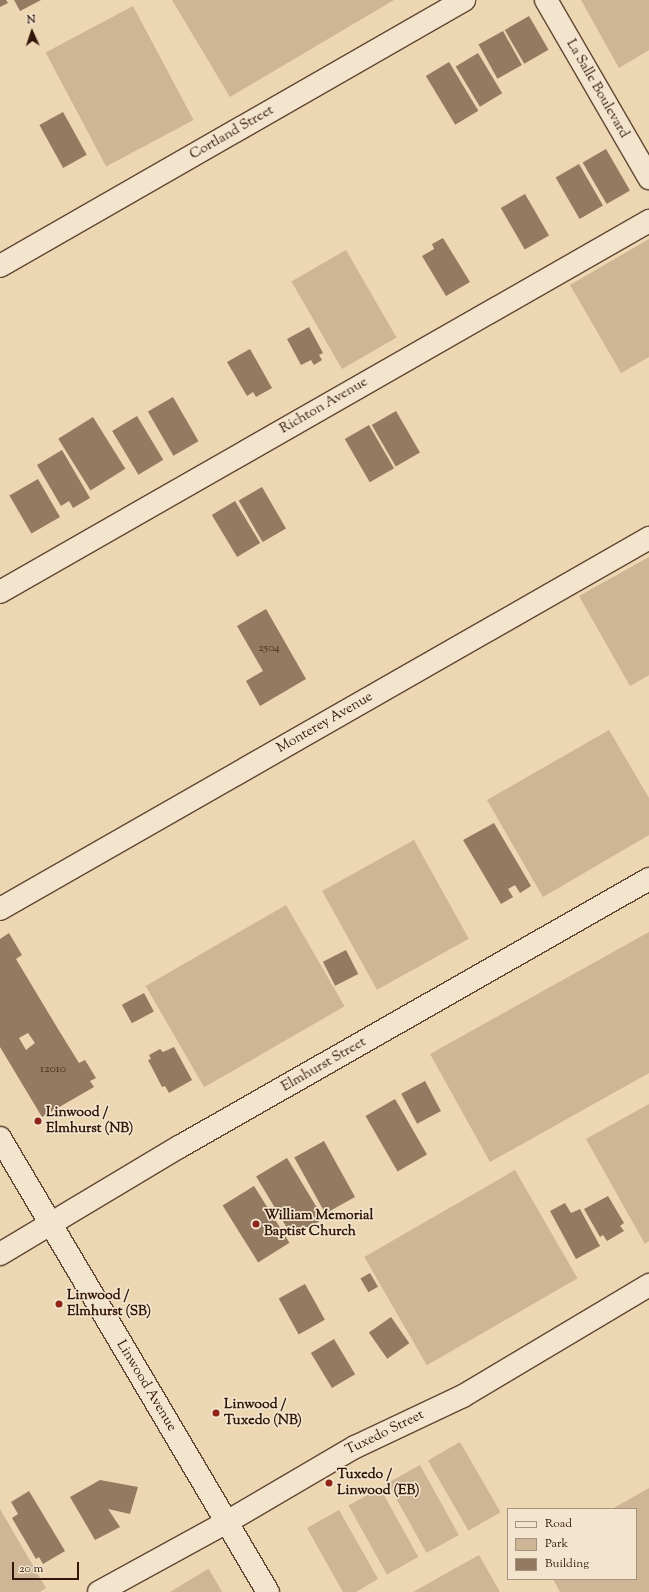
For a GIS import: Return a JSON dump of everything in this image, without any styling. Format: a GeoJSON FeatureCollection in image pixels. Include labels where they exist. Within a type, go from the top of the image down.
{"type":"FeatureCollection","features":[{"type":"Feature","properties":{"kind":"street","name":"Cortland Street"},"geometry":{"type":"LineString","coordinates":[[0,266],[464,0]]}},
{"type":"Feature","properties":{"kind":"street","name":"La Salle Boulevard"},"geometry":{"type":"LineString","coordinates":[[546,0],[649,178]]}},
{"type":"Feature","properties":{"kind":"street","name":"Richton Avenue"},"geometry":{"type":"LineString","coordinates":[[0,592],[649,221]]}},
{"type":"Feature","properties":{"kind":"street","name":"Monterey Avenue"},"geometry":{"type":"LineString","coordinates":[[0,909],[649,538]]}},
{"type":"Feature","properties":{"kind":"street","name":"Elmhurst Street"},"geometry":{"type":"LineString","coordinates":[[0,1254],[51,1225],[179,1147],[649,879]]}},
{"type":"Feature","properties":{"kind":"street","name":"Linwood Avenue"},"geometry":{"type":"LineString","coordinates":[[0,1138],[268,1592]]}},
{"type":"Feature","properties":{"kind":"street","name":"Tuxedo Street"},"geometry":{"type":"LineString","coordinates":[[99,1592],[227,1522],[355,1447],[463,1396],[649,1286]]}},
{"type":"Feature","properties":{"kind":"green space"},"geometry":{"type":"Polygon","coordinates":[[[172,0],[394,0],[230,97],[172,0]]]}},
{"type":"Feature","properties":{"kind":"green space"},"geometry":{"type":"Polygon","coordinates":[[[581,0],[649,0],[649,50],[619,68],[581,0]]]}},
{"type":"Feature","properties":{"kind":"green space"},"geometry":{"type":"Polygon","coordinates":[[[133,6],[194,120],[106,166],[46,52],[133,6]]]}},
{"type":"Feature","properties":{"kind":"green space"},"geometry":{"type":"Polygon","coordinates":[[[649,239],[649,357],[621,373],[570,285],[649,239]]]}},
{"type":"Feature","properties":{"kind":"green space"},"geometry":{"type":"Polygon","coordinates":[[[346,250],[396,337],[342,369],[291,282],[346,250]]]}},
{"type":"Feature","properties":{"kind":"green space"},"geometry":{"type":"Polygon","coordinates":[[[649,557],[649,675],[630,686],[579,596],[649,557]]]}},
{"type":"Feature","properties":{"kind":"green space"},"geometry":{"type":"Polygon","coordinates":[[[609,730],[649,798],[649,835],[543,897],[487,800],[609,730]]]}},
{"type":"Feature","properties":{"kind":"green space"},"geometry":{"type":"Polygon","coordinates":[[[414,840],[469,939],[377,990],[322,891],[414,840]]]}},
{"type":"Feature","properties":{"kind":"green space"},"geometry":{"type":"Polygon","coordinates":[[[286,905],[345,1006],[204,1087],[146,986],[286,905]]]}},
{"type":"Feature","properties":{"kind":"green space"},"geometry":{"type":"Polygon","coordinates":[[[649,932],[649,1073],[490,1162],[430,1054],[649,932]]]}},
{"type":"Feature","properties":{"kind":"green space"},"geometry":{"type":"Polygon","coordinates":[[[649,1104],[649,1241],[645,1244],[586,1139],[649,1104]]]}},
{"type":"Feature","properties":{"kind":"green space"},"geometry":{"type":"Polygon","coordinates":[[[515,1170],[578,1278],[427,1365],[364,1257],[515,1170]]]}},
{"type":"Feature","properties":{"kind":"green space"},"geometry":{"type":"Polygon","coordinates":[[[460,1442],[500,1512],[468,1531],[428,1460],[460,1442]]]}},
{"type":"Feature","properties":{"kind":"green space"},"geometry":{"type":"Polygon","coordinates":[[[420,1465],[459,1535],[426,1553],[388,1483],[420,1465]]]}},
{"type":"Feature","properties":{"kind":"green space"},"geometry":{"type":"Polygon","coordinates":[[[380,1488],[418,1557],[387,1575],[349,1505],[380,1488]]]}},
{"type":"Feature","properties":{"kind":"green space"},"geometry":{"type":"Polygon","coordinates":[[[649,1488],[649,1592],[560,1592],[554,1580],[637,1580],[637,1508],[614,1508],[649,1488]]]}},
{"type":"Feature","properties":{"kind":"green space"},"geometry":{"type":"Polygon","coordinates":[[[0,1509],[46,1588],[40,1592],[0,1592],[0,1509]]]}},
{"type":"Feature","properties":{"kind":"green space"},"geometry":{"type":"Polygon","coordinates":[[[339,1510],[378,1579],[356,1592],[343,1592],[307,1528],[339,1510]]]}},
{"type":"Feature","properties":{"kind":"green space"},"geometry":{"type":"Polygon","coordinates":[[[479,1555],[500,1592],[413,1592],[479,1555]]]}},
{"type":"Feature","properties":{"kind":"green space"},"geometry":{"type":"Polygon","coordinates":[[[208,1569],[222,1592],[170,1592],[208,1569]]]}},
{"type":"Feature","properties":{"kind":"building"},"geometry":{"type":"Polygon","coordinates":[[[0,0],[6,0],[8,3],[0,7],[0,0]]]}},
{"type":"Feature","properties":{"kind":"building"},"geometry":{"type":"Polygon","coordinates":[[[14,0],[41,0],[20,11],[14,0]]]}},
{"type":"Feature","properties":{"kind":"building"},"geometry":{"type":"Polygon","coordinates":[[[529,16],[548,50],[524,64],[505,30],[529,16]]]}},
{"type":"Feature","properties":{"kind":"building"},"geometry":{"type":"Polygon","coordinates":[[[503,31],[522,65],[497,79],[479,45],[503,31]]]}},
{"type":"Feature","properties":{"kind":"building"},"geometry":{"type":"Polygon","coordinates":[[[478,53],[502,93],[480,107],[456,66],[478,53]]]}},
{"type":"Feature","properties":{"kind":"building"},"geometry":{"type":"Polygon","coordinates":[[[449,62],[478,111],[455,125],[426,76],[449,62]]]}},
{"type":"Feature","properties":{"kind":"building"},"geometry":{"type":"Polygon","coordinates":[[[63,112],[87,155],[63,168],[39,125],[63,112]]]}},
{"type":"Feature","properties":{"kind":"building"},"geometry":{"type":"Polygon","coordinates":[[[606,149],[630,191],[607,204],[583,162],[606,149]]]}},
{"type":"Feature","properties":{"kind":"building"},"geometry":{"type":"Polygon","coordinates":[[[579,164],[603,206],[580,219],[556,178],[579,164]]]}},
{"type":"Feature","properties":{"kind":"building"},"geometry":{"type":"Polygon","coordinates":[[[525,194],[549,236],[525,250],[501,208],[525,194]]]}},
{"type":"Feature","properties":{"kind":"building"},"geometry":{"type":"Polygon","coordinates":[[[443,238],[470,282],[446,296],[422,256],[434,249],[432,244],[443,238]]]}},
{"type":"Feature","properties":{"kind":"building"},"geometry":{"type":"Polygon","coordinates":[[[309,327],[323,353],[319,355],[322,360],[314,365],[311,360],[301,365],[287,339],[309,327]]]}},
{"type":"Feature","properties":{"kind":"building"},"geometry":{"type":"Polygon","coordinates":[[[250,349],[272,388],[256,397],[253,392],[247,396],[227,362],[250,349]]]}},
{"type":"Feature","properties":{"kind":"building"},"geometry":{"type":"Polygon","coordinates":[[[173,397],[199,441],[173,456],[148,412],[173,397]]]}},
{"type":"Feature","properties":{"kind":"building"},"geometry":{"type":"Polygon","coordinates":[[[396,411],[420,453],[396,467],[372,425],[396,411]]]}},
{"type":"Feature","properties":{"kind":"building"},"geometry":{"type":"Polygon","coordinates":[[[137,416],[163,460],[138,475],[112,431],[137,416]]]}},
{"type":"Feature","properties":{"kind":"building"},"geometry":{"type":"Polygon","coordinates":[[[93,417],[125,469],[91,490],[58,439],[93,417]]]}},
{"type":"Feature","properties":{"kind":"building"},"geometry":{"type":"Polygon","coordinates":[[[369,425],[394,468],[370,482],[345,439],[369,425]]]}},
{"type":"Feature","properties":{"kind":"building"},"geometry":{"type":"Polygon","coordinates":[[[62,450],[90,498],[73,508],[69,501],[61,506],[37,465],[62,450]]]}},
{"type":"Feature","properties":{"kind":"building"},"geometry":{"type":"Polygon","coordinates":[[[38,479],[60,517],[31,534],[9,496],[38,479]]]}},
{"type":"Feature","properties":{"kind":"building"},"geometry":{"type":"Polygon","coordinates":[[[262,487],[286,529],[263,542],[239,500],[262,487]]]}},
{"type":"Feature","properties":{"kind":"building"},"geometry":{"type":"Polygon","coordinates":[[[235,501],[260,543],[237,557],[212,515],[235,501]]]}},
{"type":"Feature","properties":{"kind":"building"},"geometry":{"type":"Polygon","coordinates":[[[266,609],[306,679],[260,706],[246,681],[263,671],[237,626],[266,609]]]}},
{"type":"Feature","properties":{"kind":"building"},"geometry":{"type":"Polygon","coordinates":[[[494,823],[531,886],[520,893],[515,885],[508,889],[513,897],[501,904],[463,840],[494,823]]]}},
{"type":"Feature","properties":{"kind":"building"},"geometry":{"type":"Polygon","coordinates":[[[9,933],[22,955],[16,959],[58,1029],[79,1063],[85,1060],[96,1078],[90,1081],[94,1087],[42,1117],[0,1047],[0,939],[9,933]],[[28,1033],[19,1038],[26,1050],[35,1043],[28,1033]]]}},
{"type":"Feature","properties":{"kind":"building"},"geometry":{"type":"Polygon","coordinates":[[[346,950],[358,974],[335,986],[323,962],[346,950]]]}},
{"type":"Feature","properties":{"kind":"building"},"geometry":{"type":"Polygon","coordinates":[[[144,993],[154,1012],[132,1023],[122,1005],[144,993]]]}},
{"type":"Feature","properties":{"kind":"building"},"geometry":{"type":"Polygon","coordinates":[[[174,1047],[192,1080],[169,1093],[165,1086],[162,1087],[148,1060],[151,1059],[149,1055],[160,1049],[163,1052],[174,1047]]]}},
{"type":"Feature","properties":{"kind":"building"},"geometry":{"type":"Polygon","coordinates":[[[425,1081],[441,1111],[417,1124],[401,1094],[425,1081]]]}},
{"type":"Feature","properties":{"kind":"building"},"geometry":{"type":"Polygon","coordinates":[[[395,1099],[427,1154],[398,1171],[366,1116],[395,1099]]]}},
{"type":"Feature","properties":{"kind":"building"},"geometry":{"type":"Polygon","coordinates":[[[324,1141],[355,1197],[325,1213],[294,1157],[324,1141]]]}},
{"type":"Feature","properties":{"kind":"building"},"geometry":{"type":"Polygon","coordinates":[[[287,1158],[324,1219],[293,1237],[256,1177],[287,1158]]]}},
{"type":"Feature","properties":{"kind":"building","name":"William Memorial Baptist Church"},"geometry":{"type":"Polygon","coordinates":[[[254,1186],[290,1243],[258,1262],[223,1206],[254,1186]]]}},
{"type":"Feature","properties":{"kind":"building"},"geometry":{"type":"Polygon","coordinates":[[[608,1196],[624,1223],[620,1226],[624,1231],[607,1241],[603,1235],[600,1237],[584,1209],[608,1196]]]}},
{"type":"Feature","properties":{"kind":"building"},"geometry":{"type":"Polygon","coordinates":[[[565,1203],[571,1213],[580,1209],[600,1246],[576,1259],[550,1211],[565,1203]]]}},
{"type":"Feature","properties":{"kind":"building"},"geometry":{"type":"Polygon","coordinates":[[[370,1273],[378,1287],[368,1292],[360,1278],[370,1273]]]}},
{"type":"Feature","properties":{"kind":"building"},"geometry":{"type":"Polygon","coordinates":[[[305,1284],[325,1320],[299,1334],[279,1299],[305,1284]]]}},
{"type":"Feature","properties":{"kind":"building"},"geometry":{"type":"Polygon","coordinates":[[[391,1317],[409,1343],[387,1359],[369,1332],[391,1317]]]}},
{"type":"Feature","properties":{"kind":"building"},"geometry":{"type":"Polygon","coordinates":[[[334,1339],[355,1374],[332,1388],[311,1353],[334,1339]]]}},
{"type":"Feature","properties":{"kind":"building"},"geometry":{"type":"Polygon","coordinates":[[[100,1480],[138,1487],[130,1514],[108,1509],[120,1527],[95,1540],[70,1497],[100,1480]]]}},
{"type":"Feature","properties":{"kind":"building"},"geometry":{"type":"Polygon","coordinates":[[[29,1491],[65,1551],[43,1564],[39,1557],[36,1559],[12,1518],[18,1514],[11,1502],[29,1491]]]}},
{"type":"Feature","properties":{"kind":"place","name":"Linwood / Elmhurst (NB)"},"geometry":{"type":"Point","coordinates":[38,1121]}},
{"type":"Feature","properties":{"kind":"place","name":"William Memorial Baptist Church"},"geometry":{"type":"Point","coordinates":[256,1224]}},
{"type":"Feature","properties":{"kind":"place","name":"Linwood / Elmhurst (SB)"},"geometry":{"type":"Point","coordinates":[59,1304]}},
{"type":"Feature","properties":{"kind":"place","name":"Linwood / Tuxedo (NB)"},"geometry":{"type":"Point","coordinates":[216,1413]}},
{"type":"Feature","properties":{"kind":"place","name":"Tuxedo / Linwood (EB)"},"geometry":{"type":"Point","coordinates":[329,1483]}}]}
